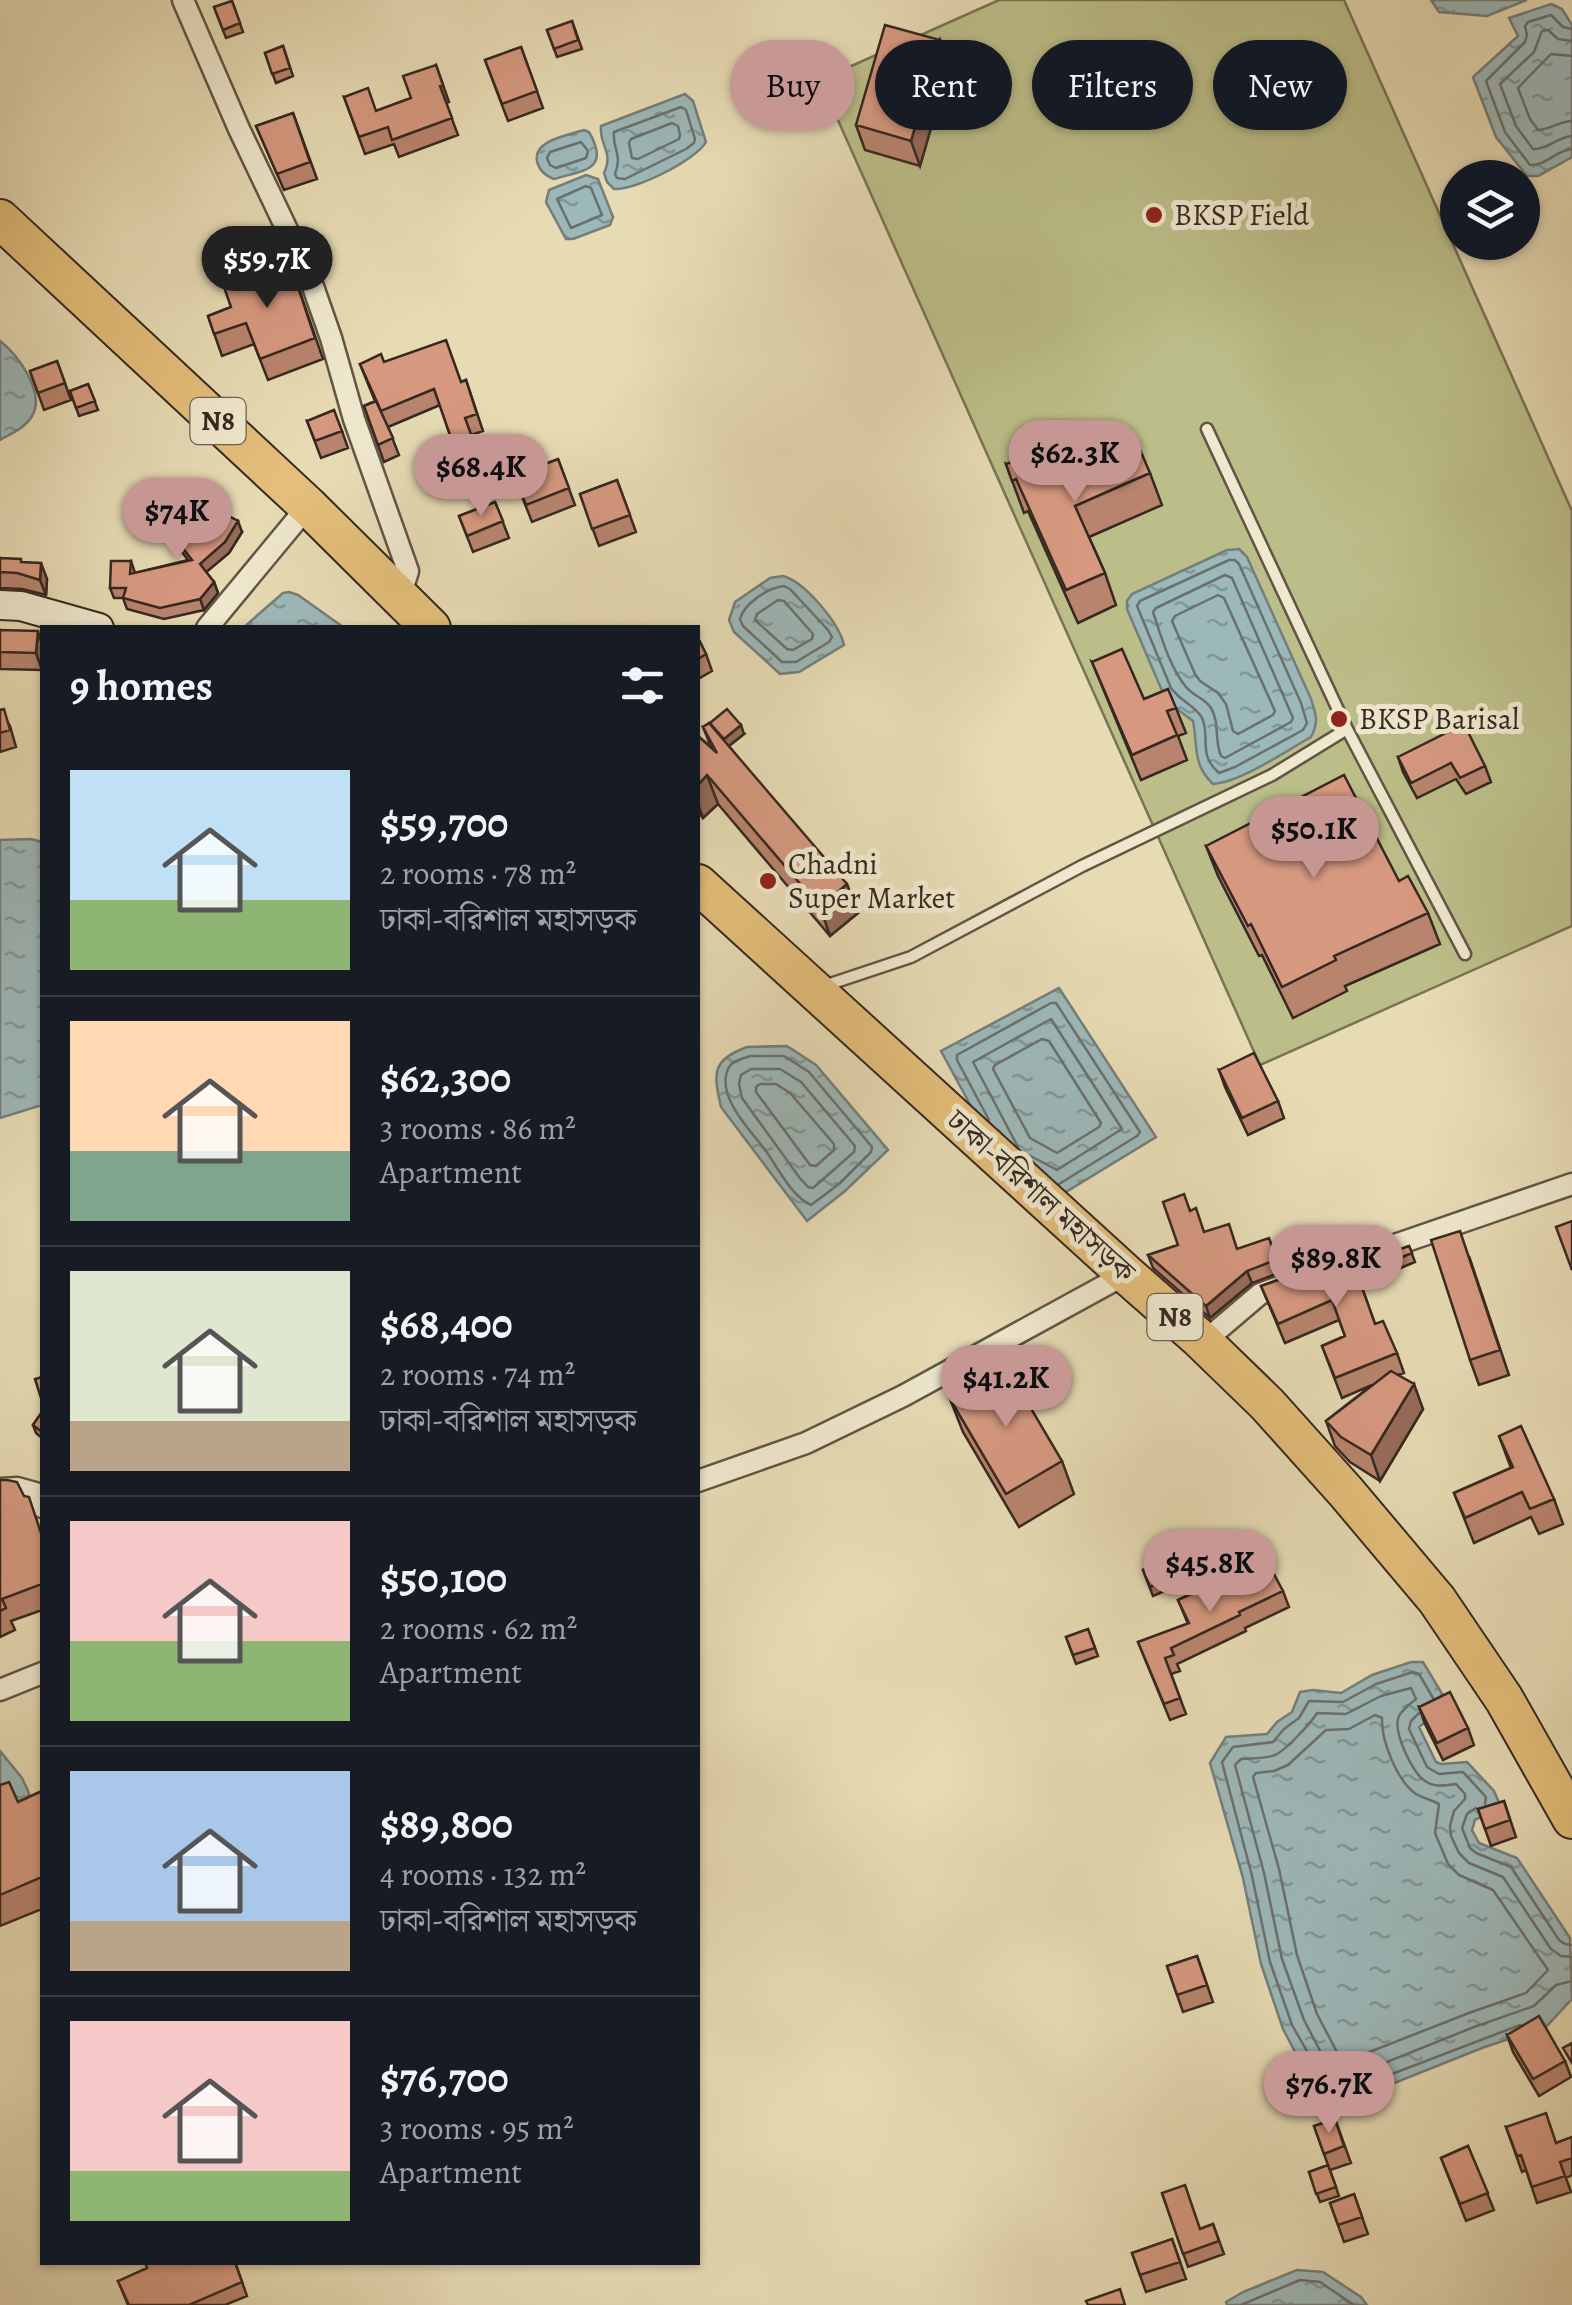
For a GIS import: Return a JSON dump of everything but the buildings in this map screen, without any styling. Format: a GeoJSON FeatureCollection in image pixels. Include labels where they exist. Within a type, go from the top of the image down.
{"type":"FeatureCollection","features":[{"type":"Feature","properties":{"kind":"highway","name":"N8"},"geometry":{"type":"LineString","coordinates":[[0,220],[308,506],[428,625]]}},
{"type":"Feature","properties":{"kind":"highway","name":"ঢাকা-বরিশাল মহাসড়ক"},"geometry":{"type":"LineString","coordinates":[[700,886],[1267,1404],[1437,1600],[1504,1699],[1572,1820]]}},
{"type":"Feature","properties":{"kind":"main road"},"geometry":{"type":"LineString","coordinates":[[0,605],[21,606],[88,625]]}},
{"type":"Feature","properties":{"kind":"street"},"geometry":{"type":"LineString","coordinates":[[183,0],[310,278],[408,571],[400,597]]}},
{"type":"Feature","properties":{"kind":"street"},"geometry":{"type":"LineString","coordinates":[[209,625],[308,506]]}},
{"type":"Feature","properties":{"kind":"street"},"geometry":{"type":"LineString","coordinates":[[1344,1263],[1572,1184]]}},
{"type":"Feature","properties":{"kind":"street"},"geometry":{"type":"LineString","coordinates":[[700,1481],[806,1443],[871,1412],[1126,1274]]}},
{"type":"Feature","properties":{"kind":"street"},"geometry":{"type":"LineString","coordinates":[[1200,1339],[1213,1334],[1260,1294],[1309,1275]]}},
{"type":"Feature","properties":{"kind":"street"},"geometry":{"type":"LineString","coordinates":[[0,1489],[35,1493],[40,1502]]}},
{"type":"Feature","properties":{"kind":"street"},"geometry":{"type":"LineString","coordinates":[[0,1690],[40,1673]]}},
{"type":"Feature","properties":{"kind":"lane"},"geometry":{"type":"LineString","coordinates":[[1207,429],[1347,729],[1465,954]]}},
{"type":"Feature","properties":{"kind":"lane"},"geometry":{"type":"LineString","coordinates":[[814,989],[910,957],[1082,866],[1272,775],[1347,729]]}},
{"type":"Feature","properties":{"kind":"green space","name":"BKSP Barisal"},"geometry":{"type":"Polygon","coordinates":[[[999,0],[1344,0],[1440,215],[1440,260],[1460,260],[1572,511],[1572,926],[1260,1065],[842,130],[855,130],[855,64],[875,55],[875,130],[1012,130],[1012,40],[910,40],[999,0]]]}},
{"type":"Feature","properties":{"kind":"water"},"geometry":{"type":"Polygon","coordinates":[[[1431,0],[1527,0],[1487,16],[1439,12],[1431,0]]]}},
{"type":"Feature","properties":{"kind":"water"},"geometry":{"type":"Polygon","coordinates":[[[1551,4],[1562,9],[1572,25],[1572,157],[1540,175],[1540,160],[1514,160],[1496,137],[1473,77],[1518,36],[1509,18],[1551,4]]]}},
{"type":"Feature","properties":{"kind":"water"},"geometry":{"type":"Polygon","coordinates":[[[685,94],[693,101],[706,142],[664,173],[614,189],[604,173],[607,154],[601,126],[685,94]]]}},
{"type":"Feature","properties":{"kind":"water"},"geometry":{"type":"Polygon","coordinates":[[[584,130],[595,145],[596,161],[584,170],[554,179],[543,173],[537,161],[541,148],[584,130]]]}},
{"type":"Feature","properties":{"kind":"water"},"geometry":{"type":"Polygon","coordinates":[[[586,175],[598,179],[613,217],[610,225],[566,239],[546,202],[549,190],[586,175]]]}},
{"type":"Feature","properties":{"kind":"water"},"geometry":{"type":"Polygon","coordinates":[[[0,341],[28,375],[35,407],[29,420],[0,440],[0,341]]]}},
{"type":"Feature","properties":{"kind":"water"},"geometry":{"type":"Polygon","coordinates":[[[1239,549],[1247,557],[1311,699],[1316,722],[1311,737],[1250,772],[1213,784],[1199,762],[1193,721],[1170,704],[1163,693],[1127,601],[1132,594],[1227,550],[1239,549]]]}},
{"type":"Feature","properties":{"kind":"water"},"geometry":{"type":"Polygon","coordinates":[[[783,576],[820,604],[844,645],[799,672],[780,674],[734,632],[729,620],[735,602],[770,578],[783,576]]]}},
{"type":"Feature","properties":{"kind":"water"},"geometry":{"type":"Polygon","coordinates":[[[283,593],[298,595],[340,625],[246,625],[283,593]]]}},
{"type":"Feature","properties":{"kind":"water"},"geometry":{"type":"Polygon","coordinates":[[[0,840],[40,841],[40,1106],[0,1118],[0,840]]]}},
{"type":"Feature","properties":{"kind":"water"},"geometry":{"type":"Polygon","coordinates":[[[1059,988],[1156,1137],[1056,1198],[1003,1165],[941,1051],[1059,988]]]}},
{"type":"Feature","properties":{"kind":"water"},"geometry":{"type":"Polygon","coordinates":[[[787,1046],[816,1065],[888,1150],[807,1221],[721,1107],[716,1076],[721,1062],[747,1047],[787,1046]]]}},
{"type":"Feature","properties":{"kind":"water"},"geometry":{"type":"Polygon","coordinates":[[[1423,1662],[1444,1697],[1446,1706],[1419,1727],[1436,1762],[1467,1762],[1494,1791],[1499,1803],[1475,1820],[1472,1830],[1479,1843],[1517,1858],[1570,1938],[1572,1999],[1547,2026],[1357,2098],[1314,2088],[1283,2029],[1261,1964],[1243,1878],[1210,1763],[1226,1737],[1267,1734],[1292,1712],[1300,1692],[1341,1693],[1372,1675],[1423,1662]]]}},
{"type":"Feature","properties":{"kind":"water"},"geometry":{"type":"Polygon","coordinates":[[[0,1751],[29,1793],[27,1799],[0,1813],[0,1751]]]}},
{"type":"Feature","properties":{"kind":"water"},"geometry":{"type":"Polygon","coordinates":[[[1297,2270],[1323,2272],[1367,2305],[1227,2305],[1243,2292],[1297,2270]]]}},
{"type":"Feature","properties":{"kind":"place","name":"BKSP Field"},"geometry":{"type":"Point","coordinates":[1154,215]}},
{"type":"Feature","properties":{"kind":"place","name":"BKSP Barisal"},"geometry":{"type":"Point","coordinates":[1339,719]}},
{"type":"Feature","properties":{"kind":"place","name":"Chadni Super Market"},"geometry":{"type":"Point","coordinates":[768,881]}}]}
